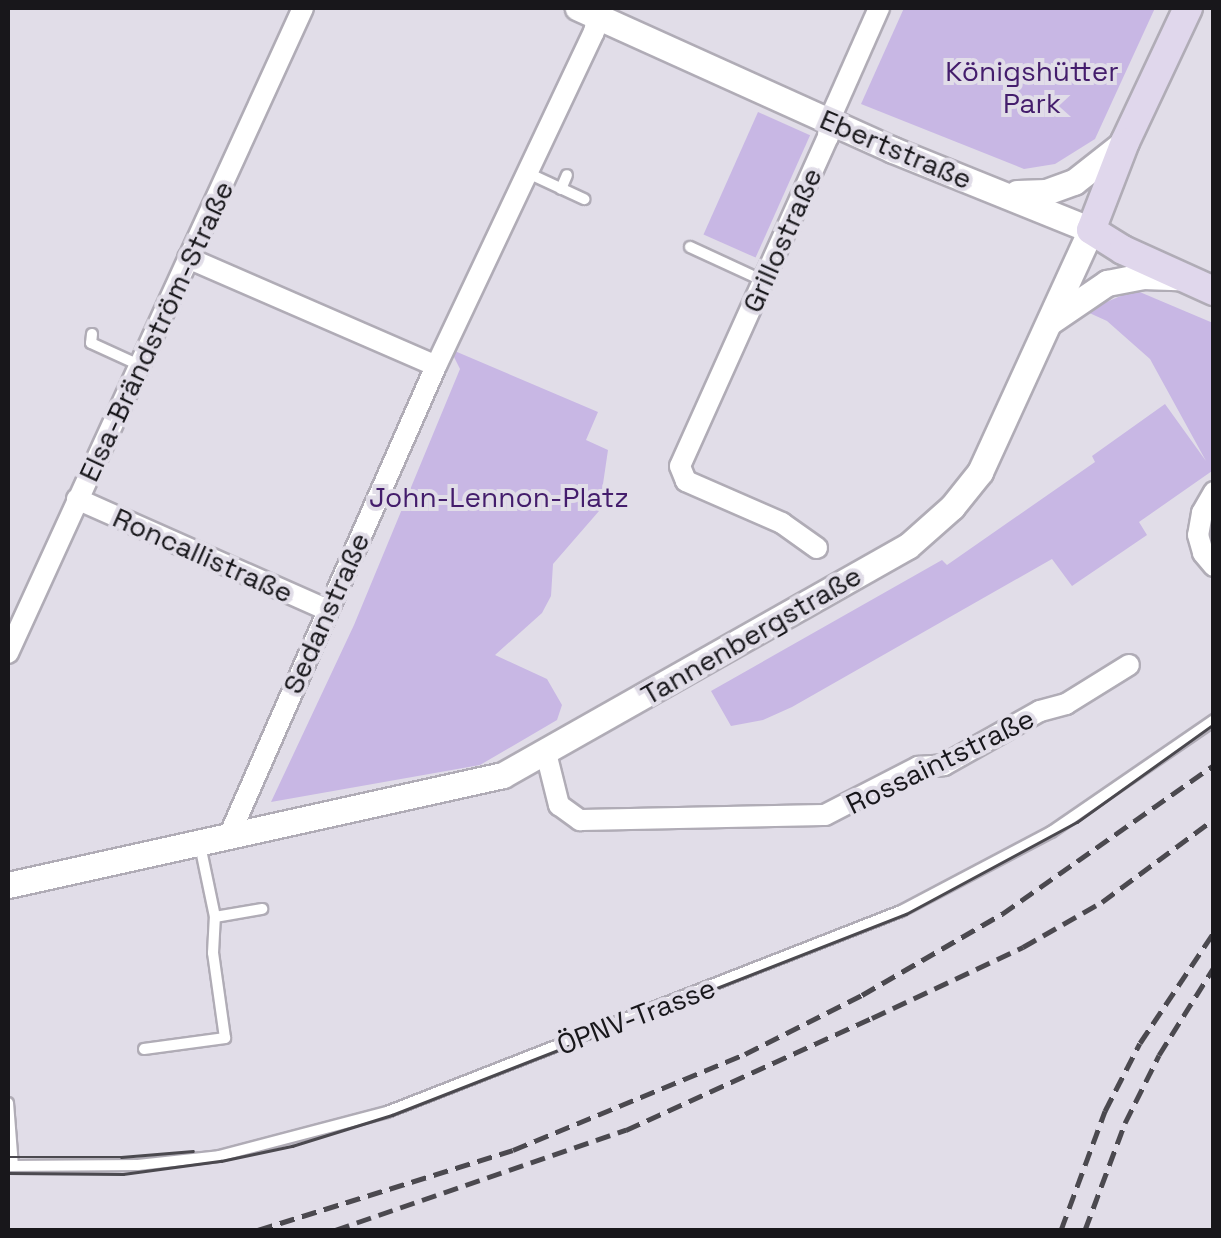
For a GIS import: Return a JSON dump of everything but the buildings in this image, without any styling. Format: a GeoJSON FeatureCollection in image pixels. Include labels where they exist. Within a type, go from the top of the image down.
{"type":"FeatureCollection","features":[{"type":"Feature","properties":{"kind":"main road","name":"Tannenbergstraße"},"geometry":{"type":"LineString","coordinates":[[1091,230],[1125,142],[1188,8]]}},
{"type":"Feature","properties":{"kind":"main road","name":"Ebertstraße"},"geometry":{"type":"LineString","coordinates":[[1091,230],[1214,291]]}},
{"type":"Feature","properties":{"kind":"street","name":"Elsa-Brändström-Straße"},"geometry":{"type":"LineString","coordinates":[[8,654],[12,630],[77,499],[303,8]]}},
{"type":"Feature","properties":{"kind":"street","name":"Grillostraße"},"geometry":{"type":"LineString","coordinates":[[817,548],[782,523],[686,481],[680,472],[828,138],[829,121],[880,8]]}},
{"type":"Feature","properties":{"kind":"street","name":"Ebertstraße"},"geometry":{"type":"LineString","coordinates":[[592,15],[829,121],[1091,230]]}},
{"type":"Feature","properties":{"kind":"street","name":"Sedanstraße"},"geometry":{"type":"LineString","coordinates":[[229,836],[436,366],[530,174],[592,15]]}},
{"type":"Feature","properties":{"kind":"street"},"geometry":{"type":"LineString","coordinates":[[1007,194],[1066,186],[1102,164],[1125,142]]}},
{"type":"Feature","properties":{"kind":"street","name":"Tannenbergstraße"},"geometry":{"type":"LineString","coordinates":[[8,884],[481,782],[546,753],[920,538],[980,472],[1091,230]]}},
{"type":"Feature","properties":{"kind":"street"},"geometry":{"type":"LineString","coordinates":[[188,258],[436,366]]}},
{"type":"Feature","properties":{"kind":"street"},"geometry":{"type":"LineString","coordinates":[[1051,321],[1107,284],[1142,276],[1183,277]]}},
{"type":"Feature","properties":{"kind":"street"},"geometry":{"type":"LineString","coordinates":[[1214,492],[1202,514],[1198,535],[1203,553],[1214,566]]}},
{"type":"Feature","properties":{"kind":"street","name":"Roncallistraße"},"geometry":{"type":"LineString","coordinates":[[77,499],[328,610]]}},
{"type":"Feature","properties":{"kind":"street","name":"Rossaintstraße"},"geometry":{"type":"LineString","coordinates":[[546,753],[559,805],[580,820],[825,815],[918,766],[944,765],[1040,711],[1066,704],[1129,665]]}},
{"type":"Feature","properties":{"kind":"lane"},"geometry":{"type":"LineString","coordinates":[[530,174],[584,199]]}},
{"type":"Feature","properties":{"kind":"lane"},"geometry":{"type":"LineString","coordinates":[[561,189],[567,175]]}},
{"type":"Feature","properties":{"kind":"lane"},"geometry":{"type":"LineString","coordinates":[[690,247],[764,281]]}},
{"type":"Feature","properties":{"kind":"lane"},"geometry":{"type":"LineString","coordinates":[[92,334],[91,343],[139,365]]}},
{"type":"Feature","properties":{"kind":"lane","name":"ÖPNV-Trasse"},"geometry":{"type":"LineString","coordinates":[[10,1166],[138,1165],[218,1156],[387,1112],[835,938],[932,896],[1051,832],[1214,720]]}},
{"type":"Feature","properties":{"kind":"lane"},"geometry":{"type":"LineString","coordinates":[[144,1049],[226,1038],[214,952],[215,918],[200,844]]}},
{"type":"Feature","properties":{"kind":"lane"},"geometry":{"type":"LineString","coordinates":[[215,918],[262,910]]}},
{"type":"Feature","properties":{"kind":"lane"},"geometry":{"type":"LineString","coordinates":[[8,1104],[10,1166]]}},
{"type":"Feature","properties":{"kind":"green space","name":"Königshütter Park"},"geometry":{"type":"Polygon","coordinates":[[[904,8],[1155,8],[1095,139],[1055,164],[1024,169],[861,104],[904,8]]]}},
{"type":"Feature","properties":{"kind":"green space"},"geometry":{"type":"Polygon","coordinates":[[[758,112],[810,135],[756,258],[703,234],[758,112]]]}},
{"type":"Feature","properties":{"kind":"green space"},"geometry":{"type":"Polygon","coordinates":[[[1135,290],[1213,323],[1212,471],[1139,522],[1147,535],[1072,586],[1052,559],[792,707],[763,720],[731,726],[711,691],[942,560],[947,565],[1095,462],[1092,456],[1165,404],[1206,461],[1150,359],[1107,321],[1085,311],[1135,290]]]}},
{"type":"Feature","properties":{"kind":"green space","name":"John-Lennon-Platz"},"geometry":{"type":"Polygon","coordinates":[[[450,349],[598,412],[586,440],[608,450],[599,511],[553,564],[551,596],[542,613],[495,655],[547,679],[562,705],[557,720],[480,765],[271,802],[354,625],[460,369],[450,349]]]}},
{"type":"Feature","properties":{"kind":"tram line"},"geometry":{"type":"LineString","coordinates":[[8,1173],[123,1174],[221,1161],[292,1146],[392,1115],[906,914],[1077,822],[1214,724]]}},
{"type":"Feature","properties":{"kind":"tram line"},"geometry":{"type":"LineString","coordinates":[[8,1157],[121,1157],[193,1151]]}},
{"type":"Feature","properties":{"kind":"railway"},"geometry":{"type":"LineString","coordinates":[[258,1230],[513,1150],[745,1054],[862,995],[1002,914],[1214,765]]}},
{"type":"Feature","properties":{"kind":"railway"},"geometry":{"type":"LineString","coordinates":[[335,1230],[626,1130],[872,1018],[1023,947],[1102,902],[1214,819]]}},
{"type":"Feature","properties":{"kind":"railway"},"geometry":{"type":"LineString","coordinates":[[1061,1230],[1105,1111],[1140,1043],[1214,932]]}},
{"type":"Feature","properties":{"kind":"railway"},"geometry":{"type":"LineString","coordinates":[[1085,1230],[1125,1123],[1159,1055],[1214,967]]}}]}
